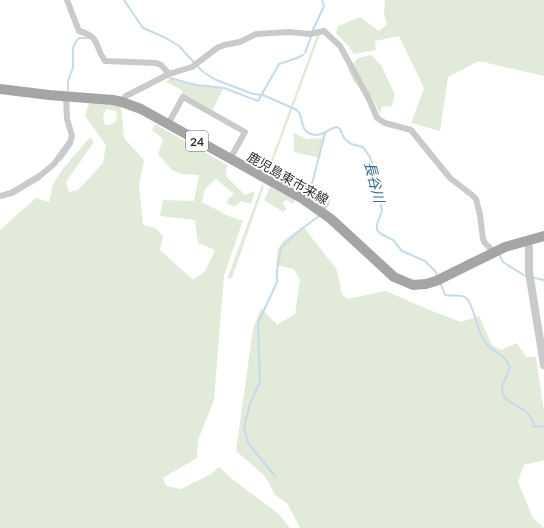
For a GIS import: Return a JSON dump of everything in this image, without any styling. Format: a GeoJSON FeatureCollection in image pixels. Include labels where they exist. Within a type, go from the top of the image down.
{"type":"FeatureCollection","features":[{"type":"Feature","properties":{"kind":"main road","name":"鹿児島東市来線"},"geometry":{"type":"LineString","coordinates":[[0,89],[102,98],[122,102],[141,109],[303,199],[341,227],[385,270],[394,277],[413,285],[426,284],[439,280],[505,247],[544,236]]}},
{"type":"Feature","properties":{"kind":"street"},"geometry":{"type":"LineString","coordinates":[[68,0],[79,31],[90,34],[96,40],[105,61],[156,63],[162,65],[169,74]]}},
{"type":"Feature","properties":{"kind":"street"},"geometry":{"type":"LineString","coordinates":[[122,102],[126,96],[169,74],[194,65],[217,48],[224,45],[240,42],[256,34],[289,32],[310,34],[324,31],[340,46],[369,99],[377,118],[385,123],[411,130],[450,178],[472,195],[478,205],[484,243],[494,252]]}},
{"type":"Feature","properties":{"kind":"street"},"geometry":{"type":"LineString","coordinates":[[0,196],[11,193],[41,175],[54,164],[70,142],[72,136],[67,119],[66,96]]}},
{"type":"Feature","properties":{"kind":"street"},"geometry":{"type":"LineString","coordinates":[[168,124],[183,97],[245,132],[230,159]]}},
{"type":"Feature","properties":{"kind":"street"},"geometry":{"type":"LineString","coordinates":[[527,241],[529,248],[530,272],[544,364]]}},
{"type":"Feature","properties":{"kind":"green space"},"geometry":{"type":"Polygon","coordinates":[[[385,0],[544,0],[544,76],[479,61],[448,77],[440,131],[411,123],[424,88],[399,36],[375,41],[376,50],[354,54],[336,33],[338,26],[360,17],[379,31],[387,24],[384,15],[385,0]]]}},
{"type":"Feature","properties":{"kind":"green space"},"geometry":{"type":"Polygon","coordinates":[[[317,35],[320,35],[269,172],[267,171],[317,35]]]}},
{"type":"Feature","properties":{"kind":"green space"},"geometry":{"type":"Polygon","coordinates":[[[371,55],[381,65],[395,94],[392,106],[382,107],[380,114],[372,97],[354,82],[348,70],[358,58],[371,55]]]}},
{"type":"Feature","properties":{"kind":"green space"},"geometry":{"type":"Polygon","coordinates":[[[169,79],[223,89],[213,109],[209,110],[182,94],[182,90],[166,82],[169,79]]]}},
{"type":"Feature","properties":{"kind":"green space"},"geometry":{"type":"Polygon","coordinates":[[[90,101],[121,106],[124,138],[144,160],[139,186],[143,225],[155,228],[163,236],[160,250],[193,280],[205,271],[215,250],[198,243],[195,220],[160,216],[163,200],[194,201],[199,175],[181,174],[172,170],[158,154],[163,139],[152,130],[155,124],[227,165],[226,176],[245,195],[255,191],[251,204],[241,201],[234,207],[227,203],[228,199],[234,194],[216,179],[205,189],[202,202],[228,215],[243,220],[224,276],[214,400],[198,440],[197,458],[163,478],[166,486],[181,489],[211,474],[219,467],[232,479],[279,514],[290,528],[0,528],[0,230],[36,198],[49,202],[53,184],[62,170],[90,137],[94,142],[66,182],[69,192],[78,190],[103,163],[106,145],[85,116],[90,101]],[[106,109],[103,117],[105,125],[115,122],[117,118],[116,111],[106,109]]]}},
{"type":"Feature","properties":{"kind":"green space"},"geometry":{"type":"Polygon","coordinates":[[[294,133],[307,139],[324,138],[320,158],[294,152],[294,133]]]}},
{"type":"Feature","properties":{"kind":"green space"},"geometry":{"type":"Polygon","coordinates":[[[262,185],[264,186],[232,278],[227,279],[262,185]]]}},
{"type":"Feature","properties":{"kind":"green space"},"geometry":{"type":"Polygon","coordinates":[[[270,187],[295,200],[293,204],[286,200],[282,203],[287,209],[283,212],[264,200],[270,187]]]}},
{"type":"Feature","properties":{"kind":"green space"},"geometry":{"type":"Polygon","coordinates":[[[304,226],[337,270],[342,294],[347,299],[386,291],[461,322],[479,316],[492,345],[501,350],[517,343],[526,357],[536,357],[544,412],[544,460],[524,465],[518,482],[533,518],[544,528],[300,528],[287,503],[275,495],[265,476],[236,451],[253,329],[261,308],[277,325],[295,314],[300,280],[294,269],[276,265],[278,249],[283,241],[304,226]]]}},
{"type":"Feature","properties":{"kind":"waterway","name":"長谷川"},"geometry":{"type":"LineString","coordinates":[[124,0],[143,28],[164,37],[179,46],[202,71],[214,79],[253,94],[263,95],[297,110],[304,128],[310,134],[319,135],[337,127],[340,129],[344,138],[351,144],[363,147],[370,157],[377,178],[382,211],[377,224],[377,230],[381,234],[393,240],[402,251],[425,261],[435,271],[437,276]]}},
{"type":"Feature","properties":{"kind":"waterway"},"geometry":{"type":"LineString","coordinates":[[313,30],[324,6],[322,0]]}},
{"type":"Feature","properties":{"kind":"waterway"},"geometry":{"type":"LineString","coordinates":[[305,53],[311,37]]}},
{"type":"Feature","properties":{"kind":"waterway"},"geometry":{"type":"LineString","coordinates":[[68,91],[68,81],[73,67],[73,48],[79,38],[89,38]]}},
{"type":"Feature","properties":{"kind":"waterway"},"geometry":{"type":"LineString","coordinates":[[170,78],[196,85],[224,88],[258,101],[279,64],[303,55]]}},
{"type":"Feature","properties":{"kind":"waterway"},"geometry":{"type":"LineString","coordinates":[[325,133],[312,184],[318,191],[329,199],[328,205],[325,208]]}},
{"type":"Feature","properties":{"kind":"waterway"},"geometry":{"type":"LineString","coordinates":[[61,160],[72,144]]}},
{"type":"Feature","properties":{"kind":"waterway"},"geometry":{"type":"LineString","coordinates":[[13,195],[40,179]]}},
{"type":"Feature","properties":{"kind":"waterway"},"geometry":{"type":"LineString","coordinates":[[275,476],[248,443],[244,427],[250,404],[260,381],[258,323],[277,282],[277,270],[281,248],[295,234],[319,216]]}},
{"type":"Feature","properties":{"kind":"waterway"},"geometry":{"type":"LineString","coordinates":[[499,254],[503,262],[527,277]]}},
{"type":"Feature","properties":{"kind":"waterway"},"geometry":{"type":"LineString","coordinates":[[535,278],[544,280]]}},
{"type":"Feature","properties":{"kind":"waterway","name":"長谷川"},"geometry":{"type":"LineString","coordinates":[[440,282],[445,295],[461,296],[469,301],[484,341],[508,363],[510,367],[502,388],[506,399],[528,413],[532,419],[534,427],[544,426]]}}]}
